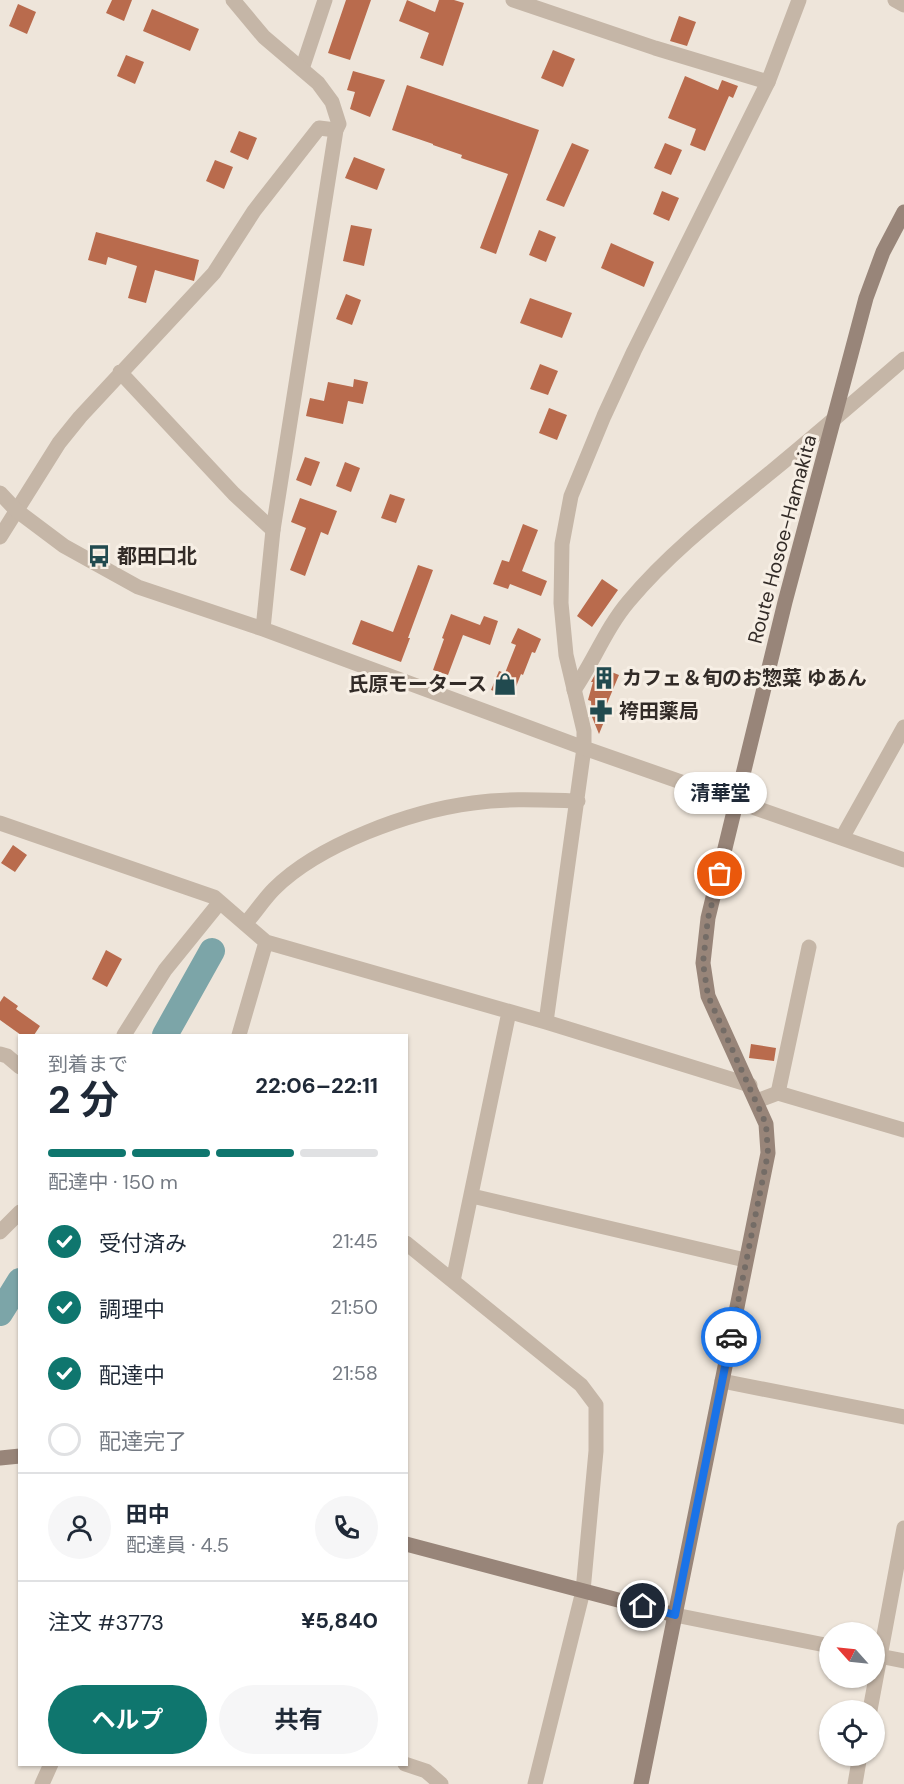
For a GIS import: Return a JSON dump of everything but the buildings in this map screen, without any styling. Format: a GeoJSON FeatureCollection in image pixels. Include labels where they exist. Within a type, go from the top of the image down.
{"type":"FeatureCollection","features":[{"type":"Feature","properties":{"kind":"main road","name":"Route Hosoe-Hamakita"},"geometry":{"type":"LineString","coordinates":[[641,1784],[768,1153],[766,1124],[758,1101],[708,996],[703,963],[708,918],[785,602],[866,298],[883,252],[904,212]]}},
{"type":"Feature","properties":{"kind":"main road"},"geometry":{"type":"LineString","coordinates":[[0,1458],[18,1456]]}},
{"type":"Feature","properties":{"kind":"main road"},"geometry":{"type":"LineString","coordinates":[[408,1545],[675,1615]]}},
{"type":"Feature","properties":{"kind":"street"},"geometry":{"type":"LineString","coordinates":[[232,0],[264,37],[318,83],[332,102],[339,124],[336,130],[273,530],[263,629]]}},
{"type":"Feature","properties":{"kind":"street"},"geometry":{"type":"LineString","coordinates":[[302,69],[325,0]]}},
{"type":"Feature","properties":{"kind":"street"},"geometry":{"type":"LineString","coordinates":[[513,0],[655,48],[768,82]]}},
{"type":"Feature","properties":{"kind":"street"},"geometry":{"type":"LineString","coordinates":[[546,1022],[584,748],[584,731],[566,655],[561,603],[562,544],[571,496],[634,351],[768,82],[799,0]]}},
{"type":"Feature","properties":{"kind":"street"},"geometry":{"type":"LineString","coordinates":[[895,0],[904,5]]}},
{"type":"Feature","properties":{"kind":"street"},"geometry":{"type":"LineString","coordinates":[[0,537],[66,435],[120,372],[214,273],[254,211],[319,128],[336,130]]}},
{"type":"Feature","properties":{"kind":"street"},"geometry":{"type":"LineString","coordinates":[[574,690],[615,620],[660,567],[904,359]]}},
{"type":"Feature","properties":{"kind":"street"},"geometry":{"type":"LineString","coordinates":[[120,372],[234,494],[273,530]]}},
{"type":"Feature","properties":{"kind":"street"},"geometry":{"type":"LineString","coordinates":[[0,493],[16,510],[64,546],[138,587],[263,629],[584,748],[904,860]]}},
{"type":"Feature","properties":{"kind":"street"},"geometry":{"type":"LineString","coordinates":[[842,838],[904,727]]}},
{"type":"Feature","properties":{"kind":"street"},"geometry":{"type":"LineString","coordinates":[[245,924],[275,888],[315,858],[370,830],[422,814],[472,803],[527,800],[578,801]]}},
{"type":"Feature","properties":{"kind":"street"},"geometry":{"type":"LineString","coordinates":[[0,823],[213,897],[266,942],[546,1022],[750,1085]]}},
{"type":"Feature","properties":{"kind":"street"},"geometry":{"type":"LineString","coordinates":[[125,1034],[165,970],[220,902]]}},
{"type":"Feature","properties":{"kind":"street"},"geometry":{"type":"LineString","coordinates":[[239,1034],[266,942]]}},
{"type":"Feature","properties":{"kind":"street"},"geometry":{"type":"LineString","coordinates":[[778,1093],[808,947]]}},
{"type":"Feature","properties":{"kind":"street"},"geometry":{"type":"LineString","coordinates":[[453,1281],[509,1012]]}},
{"type":"Feature","properties":{"kind":"street"},"geometry":{"type":"LineString","coordinates":[[0,1054],[7,1056],[18,1065]]}},
{"type":"Feature","properties":{"kind":"street"},"geometry":{"type":"LineString","coordinates":[[758,1101],[778,1093],[904,1130]]}},
{"type":"Feature","properties":{"kind":"street"},"geometry":{"type":"LineString","coordinates":[[472,1196],[745,1260]]}},
{"type":"Feature","properties":{"kind":"street"},"geometry":{"type":"LineString","coordinates":[[0,1232],[18,1214]]}},
{"type":"Feature","properties":{"kind":"street"},"geometry":{"type":"LineString","coordinates":[[408,1245],[581,1385],[596,1404],[596,1451],[583,1591],[535,1784]]}},
{"type":"Feature","properties":{"kind":"street"},"geometry":{"type":"LineString","coordinates":[[722,1381],[904,1417]]}},
{"type":"Feature","properties":{"kind":"street"},"geometry":{"type":"LineString","coordinates":[[884,1622],[904,1528]]}},
{"type":"Feature","properties":{"kind":"street"},"geometry":{"type":"LineString","coordinates":[[675,1615],[819,1644]]}},
{"type":"Feature","properties":{"kind":"street"},"geometry":{"type":"LineString","coordinates":[[885,1657],[904,1661]]}},
{"type":"Feature","properties":{"kind":"street"},"geometry":{"type":"LineString","coordinates":[[42,1784],[50,1766]]}},
{"type":"Feature","properties":{"kind":"street"},"geometry":{"type":"LineString","coordinates":[[408,1766],[425,1778],[441,1784]]}},
{"type":"Feature","properties":{"kind":"street"},"geometry":{"type":"LineString","coordinates":[[855,1784],[858,1766]]}},
{"type":"Feature","properties":{"kind":"waterway"},"geometry":{"type":"LineString","coordinates":[[166,1034],[212,951]]}},
{"type":"Feature","properties":{"kind":"waterway"},"geometry":{"type":"LineString","coordinates":[[0,1313],[18,1284]]}},
{"type":"Feature","properties":{"kind":"way so far"},"geometry":{"type":"LineString","coordinates":[[720,874],[708,918],[703,963],[708,996],[758,1101],[766,1124],[768,1153],[731,1337]]}},
{"type":"Feature","properties":{"kind":"place","name":"都田口北"},"geometry":{"type":"Point","coordinates":[99,556]}},
{"type":"Feature","properties":{"kind":"place","name":"カフェ＆旬のお惣菜 ゆあん"},"geometry":{"type":"Point","coordinates":[604,678]}},
{"type":"Feature","properties":{"kind":"place","name":"氏原モータース"},"geometry":{"type":"Point","coordinates":[505,684]}},
{"type":"Feature","properties":{"kind":"place","name":"袴田薬局"},"geometry":{"type":"Point","coordinates":[601,711]}},
{"type":"Feature","properties":{"kind":"place","name":"清華堂"},"geometry":{"type":"Point","coordinates":[720,874]}},
{"type":"Feature","properties":{"kind":"route"},"geometry":{"type":"LineString","coordinates":[[643,1606],[675,1615],[731,1337]]}}]}
